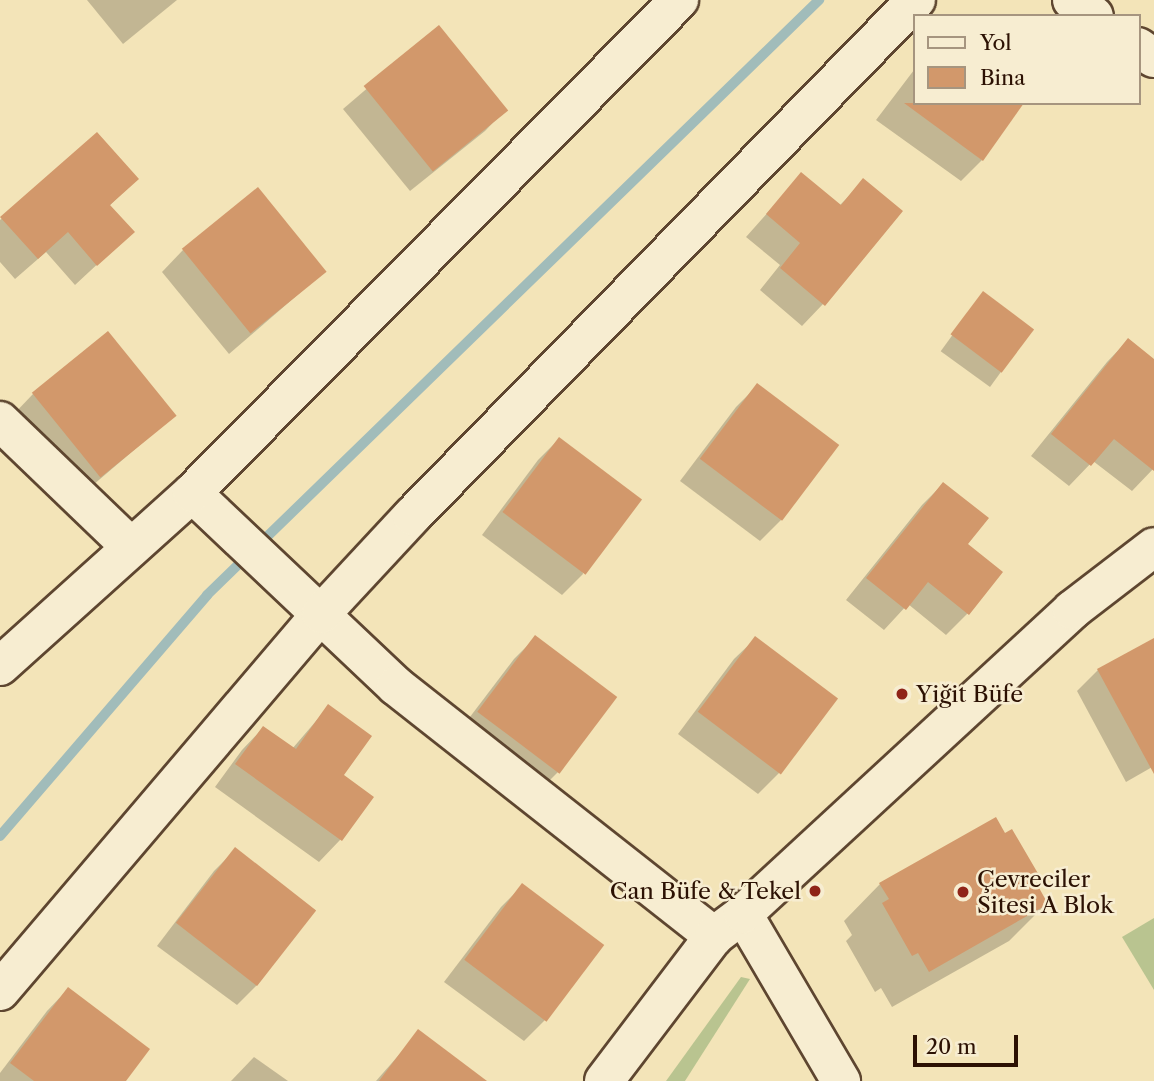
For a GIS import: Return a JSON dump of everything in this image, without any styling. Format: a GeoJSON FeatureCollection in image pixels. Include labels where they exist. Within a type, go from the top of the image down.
{"type":"FeatureCollection","features":[{"type":"Feature","properties":{"kind":"street"},"geometry":{"type":"LineString","coordinates":[[0,666],[192,493],[679,0]]}},
{"type":"Feature","properties":{"kind":"street"},"geometry":{"type":"LineString","coordinates":[[0,991],[321,614],[412,516],[916,0]]}},
{"type":"Feature","properties":{"kind":"street"},"geometry":{"type":"LineString","coordinates":[[1072,0],[1091,14]]}},
{"type":"Feature","properties":{"kind":"street"},"geometry":{"type":"LineString","coordinates":[[0,421],[131,547]]}},
{"type":"Feature","properties":{"kind":"street"},"geometry":{"type":"LineString","coordinates":[[192,493],[396,686],[728,925],[841,1081]]}},
{"type":"Feature","properties":{"kind":"street"},"geometry":{"type":"LineString","coordinates":[[604,1081],[728,925],[1072,610],[1154,547]]}},
{"type":"Feature","properties":{"kind":"street"},"geometry":{"type":"LineString","coordinates":[[1072,610],[1154,563]]}},
{"type":"Feature","properties":{"kind":"green space"},"geometry":{"type":"Polygon","coordinates":[[[1154,918],[1154,990],[1122,937],[1154,918]]]}},
{"type":"Feature","properties":{"kind":"green space"},"geometry":{"type":"Polygon","coordinates":[[[741,977],[750,979],[685,1081],[666,1081],[741,977]]]}},
{"type":"Feature","properties":{"kind":"building"},"geometry":{"type":"Polygon","coordinates":[[[439,25],[508,110],[433,172],[364,86],[439,25]]]}},
{"type":"Feature","properties":{"kind":"building"},"geometry":{"type":"Polygon","coordinates":[[[904,103],[1023,105],[983,161],[904,103]]]}},
{"type":"Feature","properties":{"kind":"building"},"geometry":{"type":"Polygon","coordinates":[[[97,132],[139,179],[110,205],[135,232],[97,266],[68,232],[38,259],[0,217],[97,132]]]}},
{"type":"Feature","properties":{"kind":"building"},"geometry":{"type":"Polygon","coordinates":[[[801,172],[841,205],[863,178],[903,211],[825,306],[780,268],[800,243],[766,214],[801,172]]]}},
{"type":"Feature","properties":{"kind":"building"},"geometry":{"type":"Polygon","coordinates":[[[258,187],[327,272],[250,333],[182,249],[258,187]]]}},
{"type":"Feature","properties":{"kind":"building"},"geometry":{"type":"Polygon","coordinates":[[[983,291],[1034,330],[1002,373],[951,334],[983,291]]]}},
{"type":"Feature","properties":{"kind":"building"},"geometry":{"type":"Polygon","coordinates":[[[108,331],[177,416],[100,477],[32,393],[108,331]]]}},
{"type":"Feature","properties":{"kind":"building"},"geometry":{"type":"Polygon","coordinates":[[[1128,338],[1154,359],[1154,471],[1114,439],[1091,466],[1051,434],[1128,338]]]}},
{"type":"Feature","properties":{"kind":"building"},"geometry":{"type":"Polygon","coordinates":[[[757,383],[839,445],[782,521],[700,459],[757,383]]]}},
{"type":"Feature","properties":{"kind":"building"},"geometry":{"type":"Polygon","coordinates":[[[559,437],[642,500],[585,575],[502,512],[559,437]]]}},
{"type":"Feature","properties":{"kind":"building"},"geometry":{"type":"Polygon","coordinates":[[[943,482],[989,518],[968,544],[1003,572],[969,615],[928,582],[906,610],[866,578],[943,482]]]}},
{"type":"Feature","properties":{"kind":"building"},"geometry":{"type":"Polygon","coordinates":[[[535,635],[617,697],[559,774],[477,712],[535,635]]]}},
{"type":"Feature","properties":{"kind":"building"},"geometry":{"type":"Polygon","coordinates":[[[755,636],[838,699],[781,774],[698,712],[755,636]]]}},
{"type":"Feature","properties":{"kind":"building"},"geometry":{"type":"Polygon","coordinates":[[[1154,638],[1154,774],[1097,669],[1154,638]]]}},
{"type":"Feature","properties":{"kind":"building"},"geometry":{"type":"Polygon","coordinates":[[[328,704],[372,736],[344,775],[374,797],[342,841],[235,764],[263,726],[296,749],[328,704]]]}},
{"type":"Feature","properties":{"kind":"building","name":"Çevreciler Sitesi A Blok"},"geometry":{"type":"Polygon","coordinates":[[[996,817],[1005,833],[1012,829],[1043,882],[1038,886],[1048,904],[929,972],[918,953],[912,956],[882,903],[889,899],[879,883],[996,817]]]}},
{"type":"Feature","properties":{"kind":"building"},"geometry":{"type":"Polygon","coordinates":[[[235,847],[316,910],[257,986],[176,923],[235,847]]]}},
{"type":"Feature","properties":{"kind":"building"},"geometry":{"type":"Polygon","coordinates":[[[522,883],[604,945],[546,1022],[464,960],[522,883]]]}},
{"type":"Feature","properties":{"kind":"building"},"geometry":{"type":"Polygon","coordinates":[[[68,987],[150,1049],[126,1081],[34,1081],[10,1063],[68,987]]]}},
{"type":"Feature","properties":{"kind":"building"},"geometry":{"type":"Polygon","coordinates":[[[418,1029],[487,1081],[379,1081],[418,1029]]]}},
{"type":"Feature","properties":{"kind":"waterway"},"geometry":{"type":"LineString","coordinates":[[0,836],[207,595],[819,0]]}},
{"type":"Feature","properties":{"kind":"place","name":"Yiğit Büfe"},"geometry":{"type":"Point","coordinates":[902,694]}},
{"type":"Feature","properties":{"kind":"place","name":"Can Büfe & Tekel"},"geometry":{"type":"Point","coordinates":[815,891]}},
{"type":"Feature","properties":{"kind":"place","name":"Çevreciler Sitesi A Blok"},"geometry":{"type":"Point","coordinates":[963,892]}}]}
